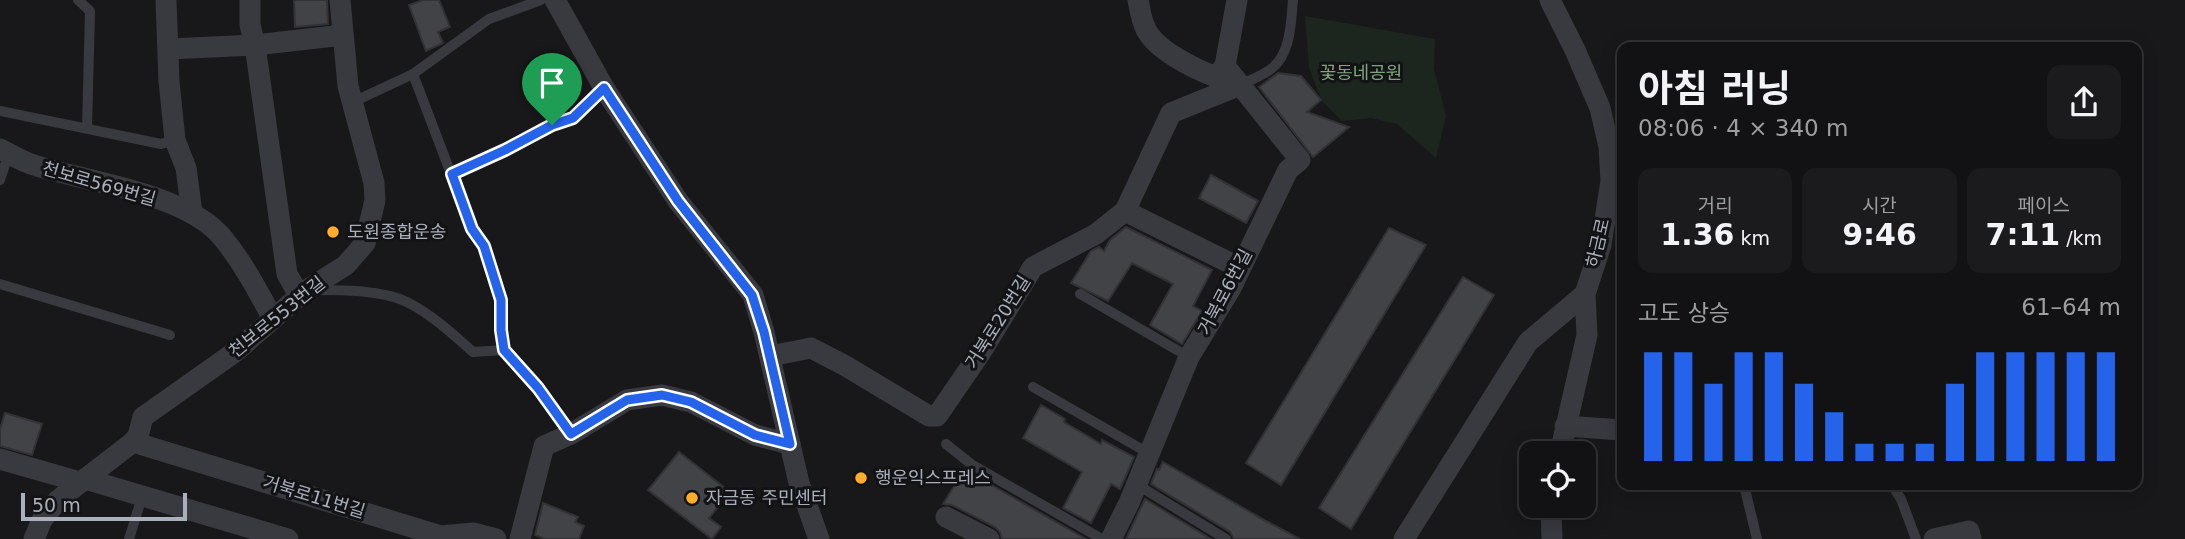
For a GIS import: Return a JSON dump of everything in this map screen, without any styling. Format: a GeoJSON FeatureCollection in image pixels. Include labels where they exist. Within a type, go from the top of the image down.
{"type":"FeatureCollection","features":[{"type":"Feature","properties":{"kind":"street"},"geometry":{"type":"LineString","coordinates":[[166,0],[169,81],[175,140],[186,168],[192,213]]}},
{"type":"Feature","properties":{"kind":"street"},"geometry":{"type":"LineString","coordinates":[[250,0],[250,25],[287,274],[302,293]]}},
{"type":"Feature","properties":{"kind":"street","name":"천보로553번길"},"geometry":{"type":"LineString","coordinates":[[133,442],[138,436],[143,417],[235,352],[302,293],[346,265],[365,243],[375,200],[374,183],[348,86],[341,0]]}},
{"type":"Feature","properties":{"kind":"street"},"geometry":{"type":"LineString","coordinates":[[555,0],[604,88],[678,201],[752,295],[770,356],[799,483],[819,539]]}},
{"type":"Feature","properties":{"kind":"street"},"geometry":{"type":"LineString","coordinates":[[1138,0],[1145,30],[1160,46],[1200,71],[1216,77],[1225,66],[1237,0]]}},
{"type":"Feature","properties":{"kind":"street","name":"하금로"},"geometry":{"type":"LineString","coordinates":[[1550,0],[1600,108],[1609,147],[1611,181],[1601,244],[1585,294],[1587,335],[1562,441]]}},
{"type":"Feature","properties":{"kind":"street"},"geometry":{"type":"LineString","coordinates":[[169,49],[255,45],[343,36]]}},
{"type":"Feature","properties":{"kind":"street","name":"거북로6번길"},"geometry":{"type":"LineString","coordinates":[[1111,539],[1150,454],[1189,357],[1231,288],[1288,170],[1300,160],[1225,66]]}},
{"type":"Feature","properties":{"kind":"street","name":"거북로20번길"},"geometry":{"type":"LineString","coordinates":[[770,356],[811,348],[929,416],[937,416],[981,352],[1033,267],[1096,234],[1125,211],[1171,113],[1240,85]]}},
{"type":"Feature","properties":{"kind":"street","name":"천보로569번길"},"geometry":{"type":"LineString","coordinates":[[4,151],[31,165],[133,190],[192,213],[221,235],[256,288],[272,319]]}},
{"type":"Feature","properties":{"kind":"street"},"geometry":{"type":"LineString","coordinates":[[1125,211],[1240,268]]}},
{"type":"Feature","properties":{"kind":"street"},"geometry":{"type":"LineString","coordinates":[[1404,539],[1528,342],[1585,294]]}},
{"type":"Feature","properties":{"kind":"street"},"geometry":{"type":"LineString","coordinates":[[520,539],[544,446],[571,434],[627,400],[662,395],[691,402],[755,435],[790,444]]}},
{"type":"Feature","properties":{"kind":"street"},"geometry":{"type":"LineString","coordinates":[[1564,426],[1617,430]]}},
{"type":"Feature","properties":{"kind":"street"},"geometry":{"type":"LineString","coordinates":[[34,539],[50,509],[133,442]]}},
{"type":"Feature","properties":{"kind":"street","name":"거북로11번길"},"geometry":{"type":"LineString","coordinates":[[133,442],[441,536],[473,533],[496,539]]}},
{"type":"Feature","properties":{"kind":"street"},"geometry":{"type":"LineString","coordinates":[[0,459],[142,497],[217,529],[288,539]]}},
{"type":"Feature","properties":{"kind":"street"},"geometry":{"type":"LineString","coordinates":[[946,517],[989,539]]}},
{"type":"Feature","properties":{"kind":"street"},"geometry":{"type":"LineString","coordinates":[[1551,518],[1552,539]]}},
{"type":"Feature","properties":{"kind":"street"},"geometry":{"type":"LineString","coordinates":[[1934,539],[1969,531],[1971,539]]}},
{"type":"Feature","properties":{"kind":"lane"},"geometry":{"type":"LineString","coordinates":[[78,0],[90,10],[87,128]]}},
{"type":"Feature","properties":{"kind":"lane"},"geometry":{"type":"LineString","coordinates":[[353,102],[413,74],[489,19],[541,0]]}},
{"type":"Feature","properties":{"kind":"lane","name":"거북로20번길"},"geometry":{"type":"LineString","coordinates":[[1240,85],[1272,69],[1281,57],[1290,36],[1293,0]]}},
{"type":"Feature","properties":{"kind":"lane"},"geometry":{"type":"LineString","coordinates":[[413,74],[472,229],[484,246],[501,300],[504,350],[538,388],[571,434]]}},
{"type":"Feature","properties":{"kind":"lane"},"geometry":{"type":"LineString","coordinates":[[452,174],[552,125],[573,118],[604,88]]}},
{"type":"Feature","properties":{"kind":"lane"},"geometry":{"type":"LineString","coordinates":[[0,111],[161,144],[175,140]]}},
{"type":"Feature","properties":{"kind":"lane"},"geometry":{"type":"LineString","coordinates":[[0,180],[4,151]]}},
{"type":"Feature","properties":{"kind":"lane"},"geometry":{"type":"LineString","coordinates":[[0,284],[170,335]]}},
{"type":"Feature","properties":{"kind":"lane"},"geometry":{"type":"LineString","coordinates":[[302,293],[354,289],[406,301],[450,331],[473,352],[504,350]]}},
{"type":"Feature","properties":{"kind":"lane"},"geometry":{"type":"LineString","coordinates":[[1080,294],[1189,357]]}},
{"type":"Feature","properties":{"kind":"lane"},"geometry":{"type":"LineString","coordinates":[[1033,387],[1150,454]]}},
{"type":"Feature","properties":{"kind":"lane"},"geometry":{"type":"LineString","coordinates":[[946,444],[971,464],[1102,539]]}},
{"type":"Feature","properties":{"kind":"lane"},"geometry":{"type":"LineString","coordinates":[[1136,484],[1226,539]]}},
{"type":"Feature","properties":{"kind":"lane"},"geometry":{"type":"LineString","coordinates":[[1745,490],[1757,539]]}},
{"type":"Feature","properties":{"kind":"lane"},"geometry":{"type":"LineString","coordinates":[[1895,490],[1916,539]]}},
{"type":"Feature","properties":{"kind":"lane"},"geometry":{"type":"LineString","coordinates":[[129,539],[142,497]]}},
{"type":"Feature","properties":{"kind":"green space","name":"꽃동네공원"},"geometry":{"type":"Polygon","coordinates":[[[1305,16],[1435,39],[1434,69],[1446,116],[1436,158],[1397,124],[1371,118],[1342,121],[1322,101],[1309,68],[1305,16]]]}},
{"type":"Feature","properties":{"kind":"building"},"geometry":{"type":"Polygon","coordinates":[[[294,0],[327,0],[328,24],[295,27],[294,0]]]}},
{"type":"Feature","properties":{"kind":"building"},"geometry":{"type":"Polygon","coordinates":[[[423,0],[439,0],[450,27],[438,32],[443,43],[426,51],[409,5],[423,0]]]}},
{"type":"Feature","properties":{"kind":"building"},"geometry":{"type":"Polygon","coordinates":[[[1278,73],[1301,76],[1321,100],[1307,112],[1349,127],[1313,157],[1259,87],[1278,73]]]}},
{"type":"Feature","properties":{"kind":"building"},"geometry":{"type":"Polygon","coordinates":[[[1211,175],[1258,201],[1246,223],[1199,198],[1211,175]]]}},
{"type":"Feature","properties":{"kind":"building"},"geometry":{"type":"Polygon","coordinates":[[[1126,227],[1212,270],[1193,306],[1202,311],[1182,344],[1150,325],[1173,284],[1132,263],[1108,301],[1071,283],[1091,251],[1099,247],[1104,251],[1110,240],[1126,227]]]}},
{"type":"Feature","properties":{"kind":"building"},"geometry":{"type":"Polygon","coordinates":[[[1389,228],[1426,245],[1281,485],[1246,463],[1389,228]]]}},
{"type":"Feature","properties":{"kind":"building"},"geometry":{"type":"Polygon","coordinates":[[[1463,277],[1494,295],[1351,529],[1319,508],[1463,277]]]}},
{"type":"Feature","properties":{"kind":"building"},"geometry":{"type":"Polygon","coordinates":[[[1041,405],[1101,444],[1102,440],[1134,457],[1120,489],[1111,484],[1091,523],[1063,508],[1082,472],[1023,438],[1041,405]]]}},
{"type":"Feature","properties":{"kind":"building"},"geometry":{"type":"Polygon","coordinates":[[[5,413],[42,424],[32,455],[0,446],[0,429],[5,413]]]}},
{"type":"Feature","properties":{"kind":"building"},"geometry":{"type":"Polygon","coordinates":[[[679,452],[730,492],[709,518],[721,527],[712,539],[648,490],[679,452]]]}},
{"type":"Feature","properties":{"kind":"building"},"geometry":{"type":"Polygon","coordinates":[[[1163,462],[1300,539],[1234,539],[1230,532],[1151,484],[1163,462]]]}},
{"type":"Feature","properties":{"kind":"building"},"geometry":{"type":"Polygon","coordinates":[[[965,469],[1086,539],[1002,539],[995,527],[952,505],[943,504],[965,469]]]}},
{"type":"Feature","properties":{"kind":"building"},"geometry":{"type":"Polygon","coordinates":[[[1145,499],[1211,539],[1126,539],[1145,499]]]}},
{"type":"Feature","properties":{"kind":"building"},"geometry":{"type":"Polygon","coordinates":[[[543,503],[578,517],[575,522],[584,526],[579,539],[545,539],[535,535],[543,503]]]}},
{"type":"Feature","properties":{"kind":"place","name":"도원종합운송"},"geometry":{"type":"Point","coordinates":[333,232]}},
{"type":"Feature","properties":{"kind":"place","name":"행운익스프레스"},"geometry":{"type":"Point","coordinates":[861,478]}},
{"type":"Feature","properties":{"kind":"place","name":"자금동 주민센터"},"geometry":{"type":"Point","coordinates":[692,498]}},
{"type":"Feature","properties":{"kind":"route"},"geometry":{"type":"LineString","coordinates":[[604,88],[678,201],[752,295],[764,332],[790,444],[755,435],[691,402],[662,395],[627,400],[571,434],[538,388],[504,350],[501,300],[484,246],[472,229],[452,174],[552,125],[573,118],[604,88]]}}]}
